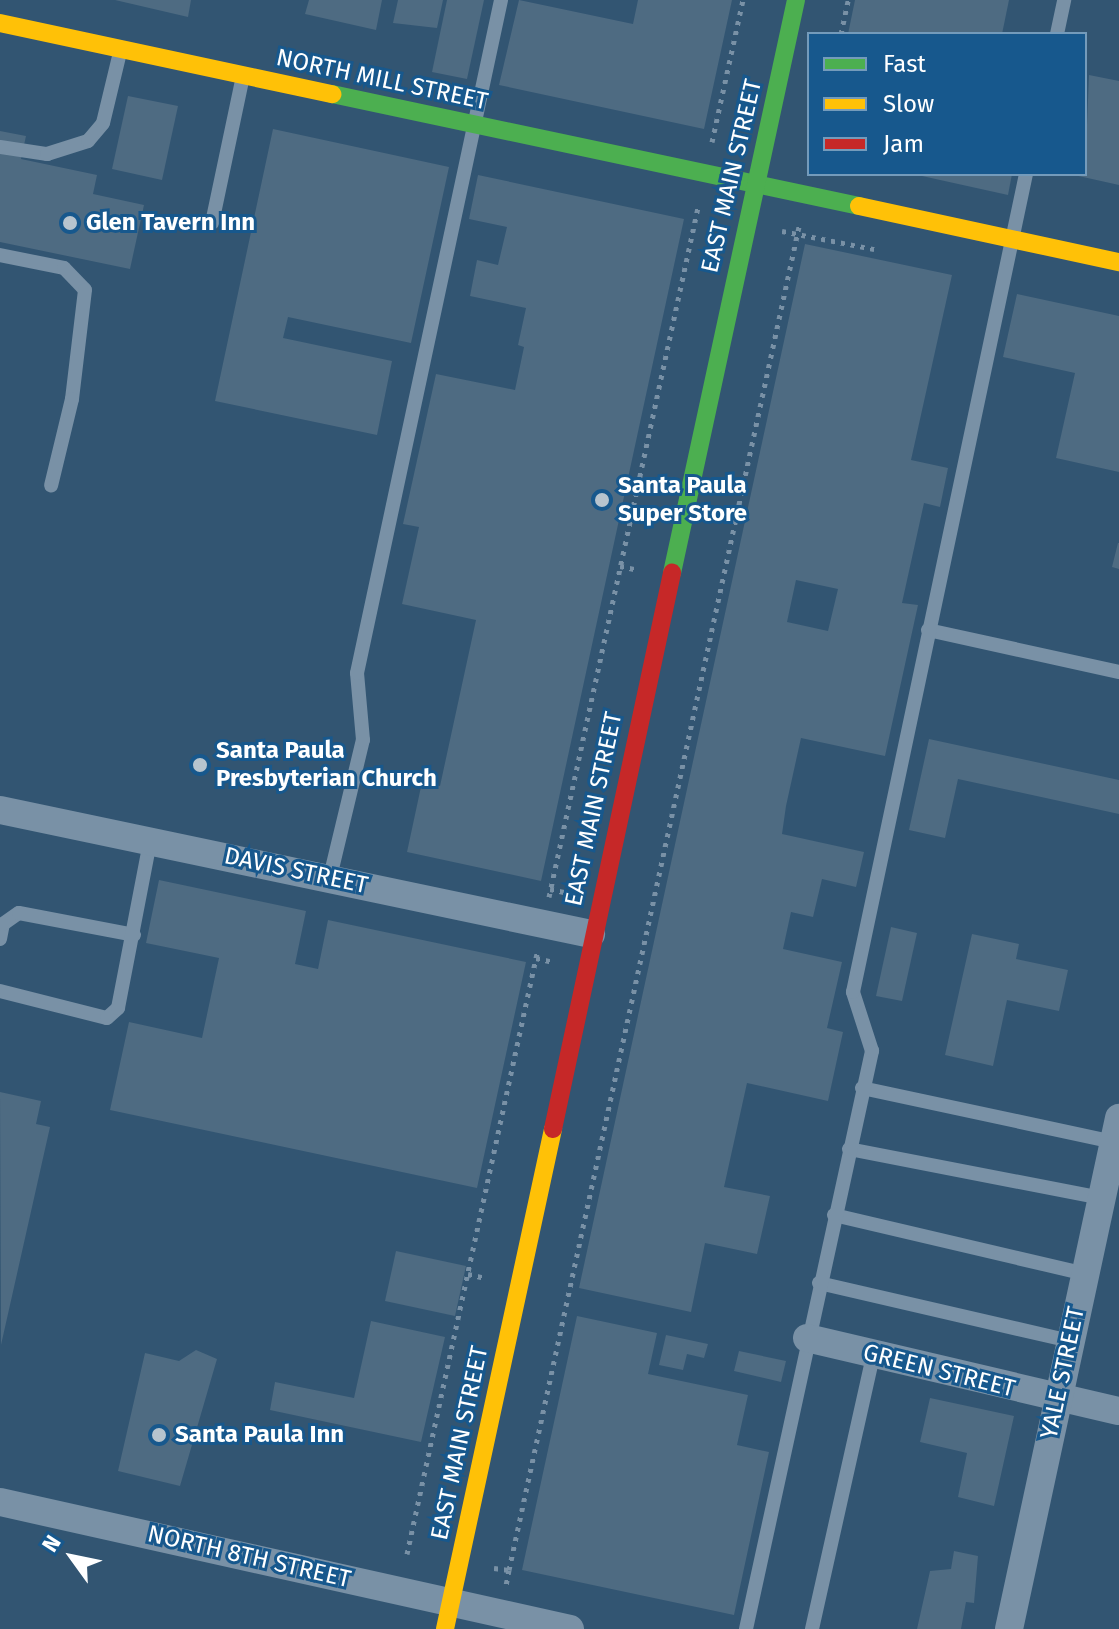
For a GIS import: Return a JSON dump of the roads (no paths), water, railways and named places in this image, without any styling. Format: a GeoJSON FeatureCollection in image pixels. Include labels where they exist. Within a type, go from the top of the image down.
{"type":"FeatureCollection","features":[{"type":"Feature","properties":{"kind":"street","name":"EAST MAIN STREET"},"geometry":{"type":"LineString","coordinates":[[448,1616],[591,934],[796,0]]}},
{"type":"Feature","properties":{"kind":"street","name":"NORTH MILL STREET"},"geometry":{"type":"LineString","coordinates":[[0,23],[1119,262]]}},
{"type":"Feature","properties":{"kind":"street","name":"DAVIS STREET"},"geometry":{"type":"LineString","coordinates":[[0,810],[591,934]]}},
{"type":"Feature","properties":{"kind":"street","name":"YALE STREET"},"geometry":{"type":"LineString","coordinates":[[1009,1629],[1116,1130]]}},
{"type":"Feature","properties":{"kind":"street","name":"GREEN STREET"},"geometry":{"type":"LineString","coordinates":[[807,1338],[1057,1399],[1119,1411]]}},
{"type":"Feature","properties":{"kind":"street","name":"NORTH 8TH STREET"},"geometry":{"type":"LineString","coordinates":[[0,1502],[448,1616],[570,1629]]}},
{"type":"Feature","properties":{"kind":"lane"},"geometry":{"type":"LineString","coordinates":[[330,877],[363,740],[357,673],[501,0]]}},
{"type":"Feature","properties":{"kind":"lane"},"geometry":{"type":"LineString","coordinates":[[1057,32],[1064,0]]}},
{"type":"Feature","properties":{"kind":"lane"},"geometry":{"type":"LineString","coordinates":[[0,147],[47,154],[88,141],[103,123],[121,49]]}},
{"type":"Feature","properties":{"kind":"lane"},"geometry":{"type":"LineString","coordinates":[[212,223],[243,76]]}},
{"type":"Feature","properties":{"kind":"lane"},"geometry":{"type":"LineString","coordinates":[[746,1629],[872,1051],[853,992],[1026,176]]}},
{"type":"Feature","properties":{"kind":"lane"},"geometry":{"type":"LineString","coordinates":[[0,255],[64,268],[85,290],[72,399],[51,486]]}},
{"type":"Feature","properties":{"kind":"lane"},"geometry":{"type":"LineString","coordinates":[[928,630],[1119,672]]}},
{"type":"Feature","properties":{"kind":"lane"},"geometry":{"type":"LineString","coordinates":[[0,991],[107,1018],[118,1008],[150,842]]}},
{"type":"Feature","properties":{"kind":"lane"},"geometry":{"type":"LineString","coordinates":[[0,939],[3,924],[19,913],[134,935]]}},
{"type":"Feature","properties":{"kind":"lane"},"geometry":{"type":"LineString","coordinates":[[862,1088],[1116,1130]]}},
{"type":"Feature","properties":{"kind":"lane"},"geometry":{"type":"LineString","coordinates":[[849,1149],[1102,1198]]}},
{"type":"Feature","properties":{"kind":"lane"},"geometry":{"type":"LineString","coordinates":[[834,1215],[1085,1274]]}},
{"type":"Feature","properties":{"kind":"lane"},"geometry":{"type":"LineString","coordinates":[[819,1283],[1071,1341]]}},
{"type":"Feature","properties":{"kind":"lane"},"geometry":{"type":"LineString","coordinates":[[812,1629],[873,1355]]}},
{"type":"Feature","properties":{"kind":"place","name":"Glen Tavern Inn"},"geometry":{"type":"Point","coordinates":[70,223]}},
{"type":"Feature","properties":{"kind":"place","name":"Santa Paula Super Store"},"geometry":{"type":"Point","coordinates":[602,500]}},
{"type":"Feature","properties":{"kind":"place","name":"Santa Paula Presbyterian Church"},"geometry":{"type":"Point","coordinates":[200,765]}},
{"type":"Feature","properties":{"kind":"place","name":"Santa Paula Inn"},"geometry":{"type":"Point","coordinates":[159,1435]}}]}
